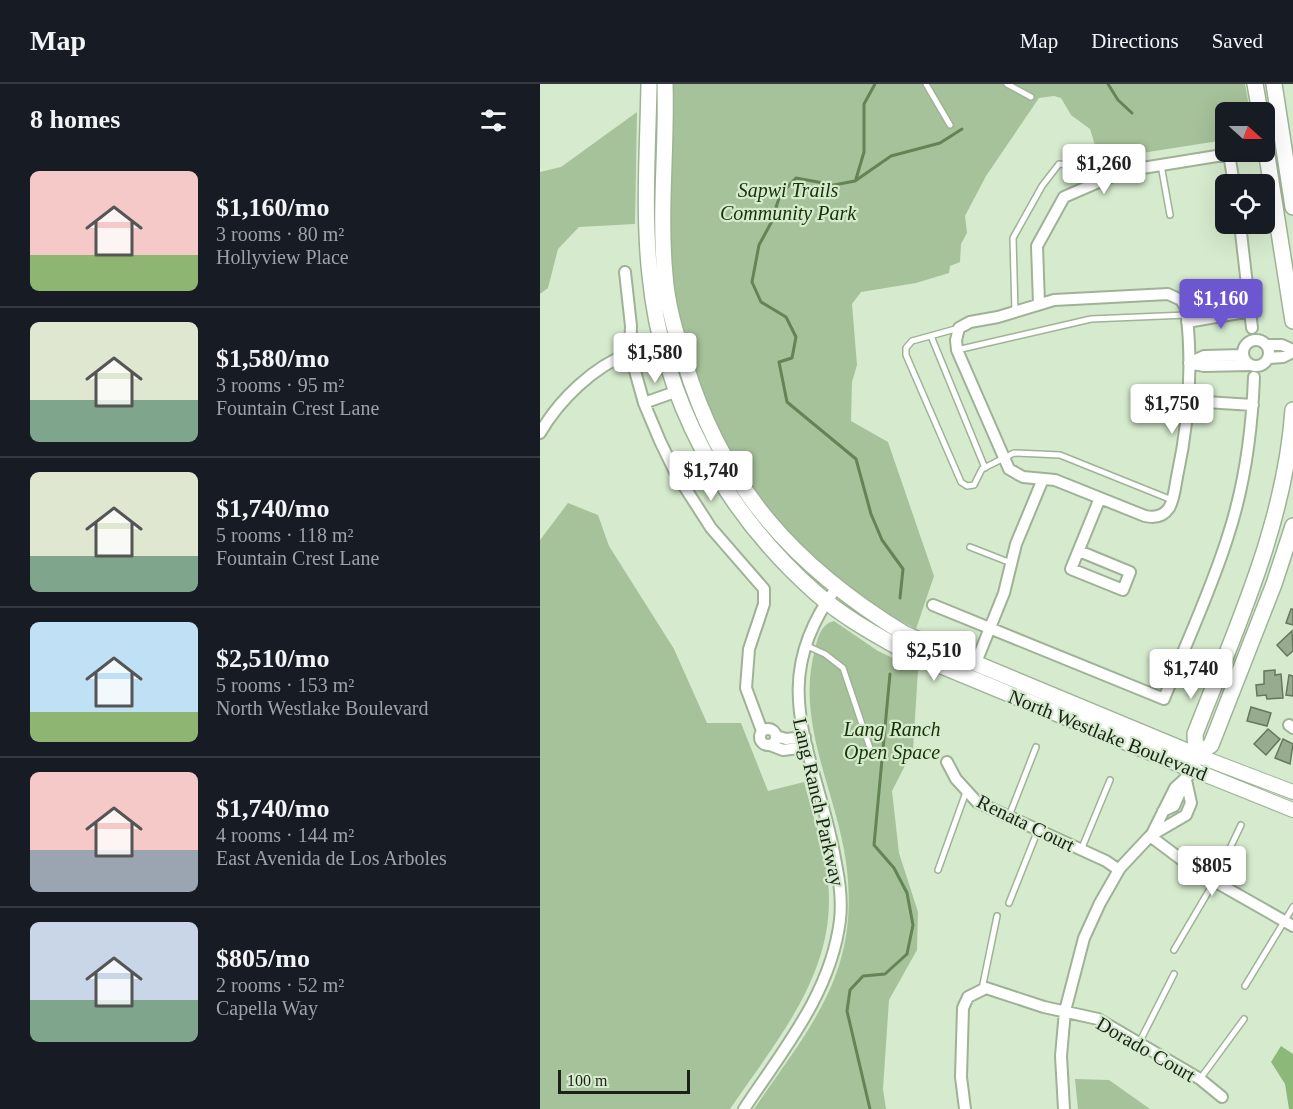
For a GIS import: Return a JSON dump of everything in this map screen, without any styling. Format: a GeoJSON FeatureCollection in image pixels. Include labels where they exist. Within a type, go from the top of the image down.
{"type":"FeatureCollection","features":[{"type":"Feature","properties":{"kind":"main road","name":"North Westlake Boulevard"},"geometry":{"type":"LineString","coordinates":[[649,84],[649,273],[661,342],[675,392],[728,492],[771,548],[827,601],[867,630],[940,667],[1191,768]]}},
{"type":"Feature","properties":{"kind":"main road","name":"North Westlake Boulevard"},"geometry":{"type":"LineString","coordinates":[[664,84],[665,276],[673,323],[692,386],[711,436],[747,494],[788,544],[872,614],[905,634],[1191,768]]}},
{"type":"Feature","properties":{"kind":"main road"},"geometry":{"type":"LineString","coordinates":[[1255,84],[1258,102]]}},
{"type":"Feature","properties":{"kind":"main road"},"geometry":{"type":"LineString","coordinates":[[1274,84],[1293,207]]}},
{"type":"Feature","properties":{"kind":"main road"},"geometry":{"type":"LineString","coordinates":[[1268,162],[1293,321]]}},
{"type":"Feature","properties":{"kind":"main road"},"geometry":{"type":"LineString","coordinates":[[1191,768],[1195,734],[1256,577],[1275,519],[1291,435],[1293,410]]}},
{"type":"Feature","properties":{"kind":"main road"},"geometry":{"type":"LineString","coordinates":[[1191,768],[1211,745],[1274,584],[1293,526]]}},
{"type":"Feature","properties":{"kind":"street"},"geometry":{"type":"LineString","coordinates":[[1039,304],[1037,246],[1064,197],[1124,171],[1229,154],[1232,174]]}},
{"type":"Feature","properties":{"kind":"street"},"geometry":{"type":"LineString","coordinates":[[1240,234],[1252,328]]}},
{"type":"Feature","properties":{"kind":"street"},"geometry":{"type":"LineString","coordinates":[[625,272],[631,326],[630,353],[644,404],[681,481],[711,528],[764,590],[764,604],[749,649],[746,688],[762,731],[761,741],[786,739],[806,742]]}},
{"type":"Feature","properties":{"kind":"street"},"geometry":{"type":"LineString","coordinates":[[1168,294],[1182,300],[1187,318],[1189,401],[1186,435],[1172,500],[1165,513],[1151,517],[1055,480],[1016,476],[1009,469],[957,350],[956,340],[959,328],[970,322],[1015,312],[1067,298],[1168,294]]}},
{"type":"Feature","properties":{"kind":"street"},"geometry":{"type":"LineString","coordinates":[[1187,318],[1251,311]]}},
{"type":"Feature","properties":{"kind":"street"},"geometry":{"type":"LineString","coordinates":[[1249,365],[1243,355],[1245,347],[1251,341],[1259,341],[1266,345],[1282,345],[1293,351]]}},
{"type":"Feature","properties":{"kind":"street"},"geometry":{"type":"LineString","coordinates":[[1266,345],[1268,358]]}},
{"type":"Feature","properties":{"kind":"street"},"geometry":{"type":"LineString","coordinates":[[1189,363],[1204,366],[1259,366],[1268,358],[1283,357],[1293,351]]}},
{"type":"Feature","properties":{"kind":"street"},"geometry":{"type":"LineString","coordinates":[[540,433],[552,413],[583,383],[610,360],[630,353]]}},
{"type":"Feature","properties":{"kind":"street"},"geometry":{"type":"LineString","coordinates":[[1189,363],[1204,356],[1243,355]]}},
{"type":"Feature","properties":{"kind":"street"},"geometry":{"type":"LineString","coordinates":[[933,605],[1164,699],[1228,537],[1244,478],[1254,378]]}},
{"type":"Feature","properties":{"kind":"street"},"geometry":{"type":"LineString","coordinates":[[644,404],[675,392]]}},
{"type":"Feature","properties":{"kind":"street"},"geometry":{"type":"LineString","coordinates":[[1189,401],[1253,405]]}},
{"type":"Feature","properties":{"kind":"street"},"geometry":{"type":"LineString","coordinates":[[975,665],[1004,593],[1016,544],[1043,479]]}},
{"type":"Feature","properties":{"kind":"street"},"geometry":{"type":"LineString","coordinates":[[1079,551],[1130,572],[1123,590],[1071,569],[1100,498]]}},
{"type":"Feature","properties":{"kind":"street","name":"Lang Ranch Parkway"},"geometry":{"type":"LineString","coordinates":[[744,1109],[809,1011],[824,983],[837,938],[841,900],[837,869],[806,742],[798,694],[805,645],[815,618],[837,587]]}},
{"type":"Feature","properties":{"kind":"street","name":"Renata Court"},"geometry":{"type":"LineString","coordinates":[[947,762],[966,792],[987,808],[1081,850],[1119,870]]}},
{"type":"Feature","properties":{"kind":"street"},"geometry":{"type":"LineString","coordinates":[[1064,1109],[1061,1056],[1065,1011],[1075,962],[1084,938],[1119,870],[1150,836],[1175,788],[1191,768]]}},
{"type":"Feature","properties":{"kind":"street"},"geometry":{"type":"LineString","coordinates":[[1150,836],[1186,815],[1191,803],[1191,768]]}},
{"type":"Feature","properties":{"kind":"street","name":"North Westlake Boulevard"},"geometry":{"type":"LineString","coordinates":[[1191,768],[1293,792]]}},
{"type":"Feature","properties":{"kind":"street","name":"North Westlake Boulevard"},"geometry":{"type":"LineString","coordinates":[[1191,768],[1293,810]]}},
{"type":"Feature","properties":{"kind":"street"},"geometry":{"type":"LineString","coordinates":[[1163,811],[1176,820]]}},
{"type":"Feature","properties":{"kind":"street"},"geometry":{"type":"LineString","coordinates":[[1150,836],[1214,882],[1289,924]]}},
{"type":"Feature","properties":{"kind":"street"},"geometry":{"type":"LineString","coordinates":[[964,1109],[961,1077],[963,1008],[968,997],[982,989]]}},
{"type":"Feature","properties":{"kind":"street","name":"Dorado Court"},"geometry":{"type":"LineString","coordinates":[[982,989],[993,989],[1008,996],[1098,1019],[1200,1079],[1222,1097]]}},
{"type":"Feature","properties":{"kind":"lane"},"geometry":{"type":"LineString","coordinates":[[926,84],[950,125]]}},
{"type":"Feature","properties":{"kind":"lane"},"geometry":{"type":"LineString","coordinates":[[1007,84],[1031,97]]}},
{"type":"Feature","properties":{"kind":"lane"},"geometry":{"type":"LineString","coordinates":[[1015,312],[1013,238],[1053,171],[1059,164],[1124,171]]}},
{"type":"Feature","properties":{"kind":"lane"},"geometry":{"type":"LineString","coordinates":[[1161,165],[1170,215]]}},
{"type":"Feature","properties":{"kind":"lane"},"geometry":{"type":"LineString","coordinates":[[957,350],[1091,320],[1187,318]]}},
{"type":"Feature","properties":{"kind":"lane"},"geometry":{"type":"LineString","coordinates":[[959,328],[908,344],[906,355],[961,482],[967,486],[974,484],[986,468],[1014,453],[1060,455],[1172,500]]}},
{"type":"Feature","properties":{"kind":"lane"},"geometry":{"type":"LineString","coordinates":[[931,336],[986,468]]}},
{"type":"Feature","properties":{"kind":"lane"},"geometry":{"type":"LineString","coordinates":[[970,547],[1011,563]]}},
{"type":"Feature","properties":{"kind":"lane"},"geometry":{"type":"LineString","coordinates":[[805,645],[825,654],[843,668],[873,754]]}},
{"type":"Feature","properties":{"kind":"lane"},"geometry":{"type":"LineString","coordinates":[[1009,818],[1036,747]]}},
{"type":"Feature","properties":{"kind":"lane"},"geometry":{"type":"LineString","coordinates":[[1081,850],[1110,780]]}},
{"type":"Feature","properties":{"kind":"lane"},"geometry":{"type":"LineString","coordinates":[[938,870],[966,792]]}},
{"type":"Feature","properties":{"kind":"lane"},"geometry":{"type":"LineString","coordinates":[[1174,950],[1214,882],[1241,825]]}},
{"type":"Feature","properties":{"kind":"lane"},"geometry":{"type":"LineString","coordinates":[[1009,903],[1038,830]]}},
{"type":"Feature","properties":{"kind":"lane"},"geometry":{"type":"LineString","coordinates":[[1245,986],[1289,924],[1293,907]]}},
{"type":"Feature","properties":{"kind":"lane"},"geometry":{"type":"LineString","coordinates":[[982,989],[997,916]]}},
{"type":"Feature","properties":{"kind":"lane"},"geometry":{"type":"LineString","coordinates":[[1139,1042],[1174,974]]}},
{"type":"Feature","properties":{"kind":"lane"},"geometry":{"type":"LineString","coordinates":[[1200,1079],[1244,1019]]}},
{"type":"Feature","properties":{"kind":"green space","name":"Sapwi Trails Community Park"},"geometry":{"type":"Polygon","coordinates":[[[673,84],[1245,84],[1248,102],[1215,102],[1215,142],[1129,155],[1097,152],[1090,129],[1071,115],[1061,98],[1054,96],[1039,98],[986,176],[965,216],[967,233],[961,244],[960,262],[950,266],[949,273],[916,283],[861,292],[852,304],[857,365],[852,382],[851,421],[888,442],[934,576],[916,629],[869,601],[826,568],[787,529],[753,487],[724,440],[701,391],[684,339],[674,285],[671,235],[673,84]]]}},
{"type":"Feature","properties":{"kind":"green space"},"geometry":{"type":"Polygon","coordinates":[[[637,112],[635,224],[579,227],[558,249],[548,288],[540,294],[540,172],[561,167],[637,112]]]}},
{"type":"Feature","properties":{"kind":"green space"},"geometry":{"type":"Polygon","coordinates":[[[568,503],[598,515],[609,546],[674,649],[707,723],[741,723],[768,791],[804,782],[820,840],[829,898],[827,928],[820,956],[810,984],[796,1010],[730,1109],[540,1109],[540,540],[568,503]]]}},
{"type":"Feature","properties":{"kind":"green space","name":"Lang Ranch Open Space"},"geometry":{"type":"Polygon","coordinates":[[[834,621],[878,651],[918,670],[913,750],[892,791],[899,853],[918,912],[917,950],[889,1000],[883,1089],[886,1109],[754,1109],[813,1022],[839,966],[846,935],[849,901],[846,862],[813,730],[810,703],[810,676],[817,640],[823,628],[834,621]]]}},
{"type":"Feature","properties":{"kind":"green space"},"geometry":{"type":"Polygon","coordinates":[[[1281,1046],[1293,1054],[1293,1109],[1289,1109],[1285,1084],[1271,1062],[1281,1046]]]}},
{"type":"Feature","properties":{"kind":"green space"},"geometry":{"type":"Polygon","coordinates":[[[1075,1079],[1109,1080],[1150,1109],[1078,1109],[1075,1079]]]}},
{"type":"Feature","properties":{"kind":"building"},"geometry":{"type":"Polygon","coordinates":[[[1293,609],[1293,625],[1286,623],[1293,609]]]}},
{"type":"Feature","properties":{"kind":"building"},"geometry":{"type":"Polygon","coordinates":[[[1292,631],[1293,651],[1287,656],[1277,645],[1292,631]]]}},
{"type":"Feature","properties":{"kind":"building"},"geometry":{"type":"Polygon","coordinates":[[[1275,670],[1275,675],[1281,674],[1283,698],[1267,699],[1266,695],[1257,696],[1256,685],[1264,684],[1264,671],[1275,670]]]}},
{"type":"Feature","properties":{"kind":"building"},"geometry":{"type":"Polygon","coordinates":[[[1289,675],[1293,676],[1293,696],[1286,695],[1289,675]]]}},
{"type":"Feature","properties":{"kind":"building"},"geometry":{"type":"Polygon","coordinates":[[[1251,707],[1271,713],[1267,726],[1247,721],[1251,707]]]}},
{"type":"Feature","properties":{"kind":"building"},"geometry":{"type":"Polygon","coordinates":[[[1268,729],[1280,739],[1266,755],[1254,744],[1268,729]]]}},
{"type":"Feature","properties":{"kind":"building"},"geometry":{"type":"Polygon","coordinates":[[[1283,739],[1293,744],[1290,764],[1275,758],[1283,739]]]}},
{"type":"Feature","properties":{"kind":"waterway"},"geometry":{"type":"LineString","coordinates":[[856,179],[864,152],[864,104],[875,84]]}},
{"type":"Feature","properties":{"kind":"waterway"},"geometry":{"type":"LineString","coordinates":[[1108,84],[1118,100],[1132,113]]}},
{"type":"Feature","properties":{"kind":"waterway"},"geometry":{"type":"LineString","coordinates":[[900,598],[903,569],[882,540],[871,514],[856,459],[787,402],[779,362],[792,358],[796,337],[786,317],[761,302],[752,282],[759,245],[771,223],[780,195],[796,178],[834,185],[855,181],[891,156],[940,143],[962,129]]}},
{"type":"Feature","properties":{"kind":"waterway"},"geometry":{"type":"LineString","coordinates":[[870,1109],[847,1011],[850,990],[863,976],[885,974],[907,954],[913,925],[907,893],[894,868],[874,845],[890,674]]}}]}
